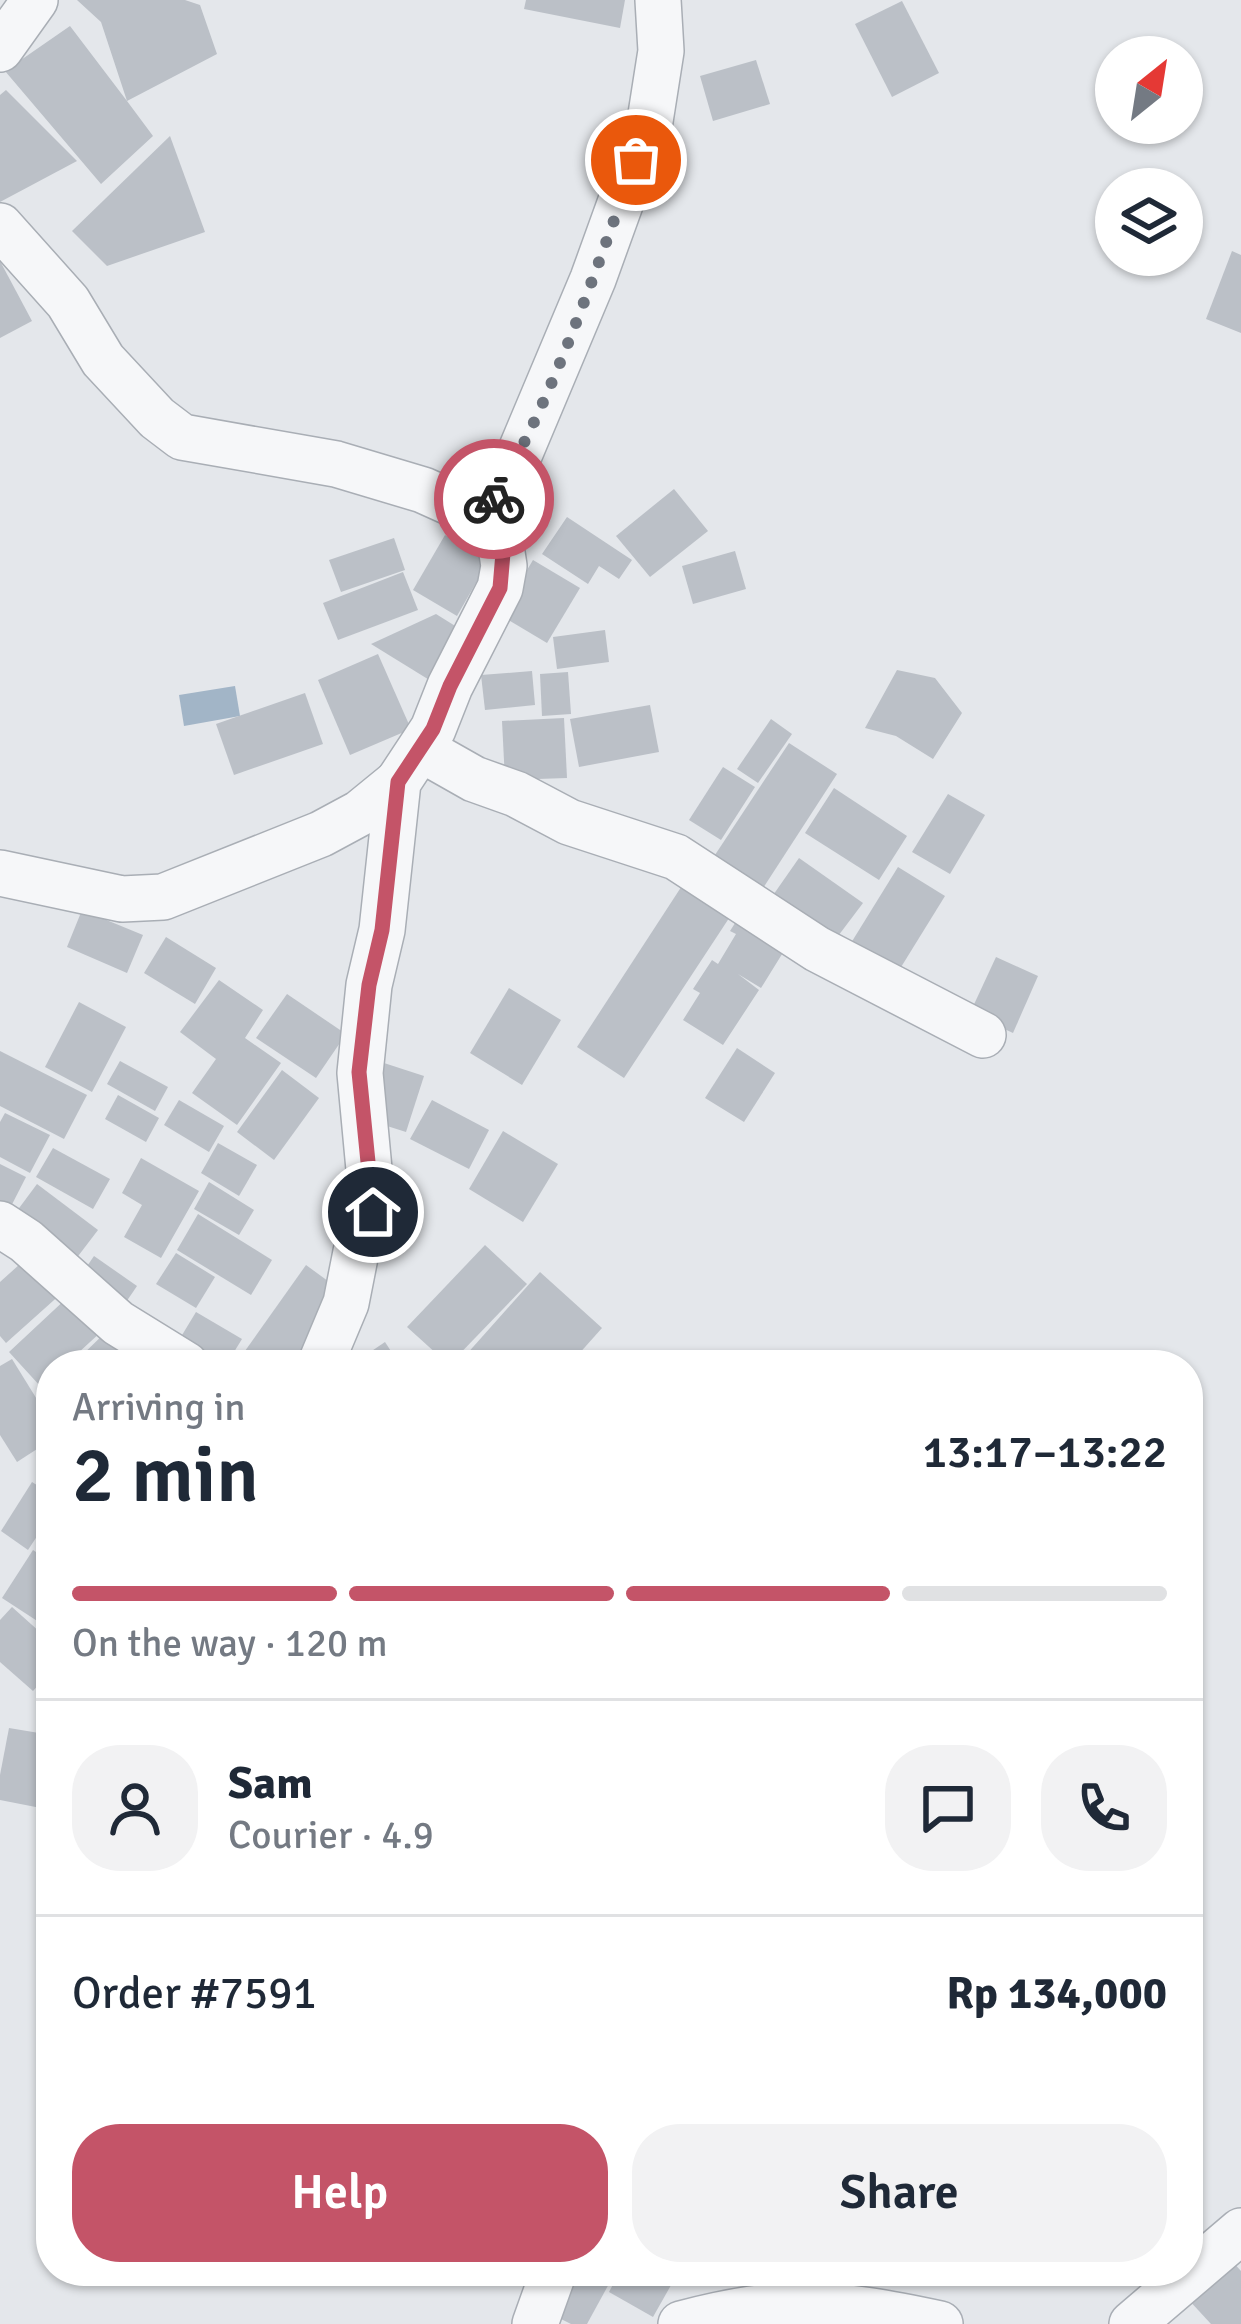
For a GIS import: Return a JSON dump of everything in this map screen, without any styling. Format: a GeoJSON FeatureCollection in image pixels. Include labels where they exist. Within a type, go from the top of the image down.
{"type":"FeatureCollection","features":[{"type":"Feature","properties":{"kind":"street"},"geometry":{"type":"LineString","coordinates":[[0,49],[35,0]]}},
{"type":"Feature","properties":{"kind":"street"},"geometry":{"type":"LineString","coordinates":[[483,517],[519,454],[592,279],[650,121],[661,51],[658,0]]}},
{"type":"Feature","properties":{"kind":"street"},"geometry":{"type":"LineString","coordinates":[[0,226],[68,302],[104,360],[157,418],[182,437],[336,464],[423,490],[483,517],[495,530],[503,553],[500,588],[409,765],[369,985],[359,1072],[373,1212],[356,1252],[346,1303],[326,1350]]}},
{"type":"Feature","properties":{"kind":"street"},"geometry":{"type":"LineString","coordinates":[[0,873],[122,898],[164,897],[360,813],[409,765]]}},
{"type":"Feature","properties":{"kind":"street"},"geometry":{"type":"LineString","coordinates":[[409,765],[474,779],[516,794],[569,822],[676,856],[817,949],[983,1035]]}},
{"type":"Feature","properties":{"kind":"street"},"geometry":{"type":"LineString","coordinates":[[0,1224],[26,1241],[118,1323],[162,1350]]}},
{"type":"Feature","properties":{"kind":"street"},"geometry":{"type":"LineString","coordinates":[[1203,2263],[1241,2231]]}},
{"type":"Feature","properties":{"kind":"street"},"geometry":{"type":"LineString","coordinates":[[535,2324],[549,2286]]}},
{"type":"Feature","properties":{"kind":"street"},"geometry":{"type":"LineString","coordinates":[[1132,2324],[1177,2286]]}},
{"type":"Feature","properties":{"kind":"street"},"geometry":{"type":"LineString","coordinates":[[681,2324],[745,2307],[797,2303],[848,2306],[940,2324]]}},
{"type":"Feature","properties":{"kind":"water"},"geometry":{"type":"Polygon","coordinates":[[[235,686],[240,716],[184,726],[179,695],[235,686]]]}},
{"type":"Feature","properties":{"kind":"building"},"geometry":{"type":"Polygon","coordinates":[[[77,0],[185,0],[200,5],[217,54],[127,101],[101,22],[77,0]]]}},
{"type":"Feature","properties":{"kind":"building"},"geometry":{"type":"Polygon","coordinates":[[[526,0],[625,0],[620,28],[524,9],[526,0]]]}},
{"type":"Feature","properties":{"kind":"building"},"geometry":{"type":"Polygon","coordinates":[[[902,1],[939,73],[892,97],[855,24],[902,1]]]}},
{"type":"Feature","properties":{"kind":"building"},"geometry":{"type":"Polygon","coordinates":[[[70,26],[153,136],[101,184],[5,71],[70,26]]]}},
{"type":"Feature","properties":{"kind":"building"},"geometry":{"type":"Polygon","coordinates":[[[756,60],[770,104],[713,121],[700,76],[756,60]]]}},
{"type":"Feature","properties":{"kind":"building"},"geometry":{"type":"Polygon","coordinates":[[[6,90],[77,161],[0,202],[0,95],[6,90]]]}},
{"type":"Feature","properties":{"kind":"building"},"geometry":{"type":"Polygon","coordinates":[[[170,136],[205,232],[107,266],[72,231],[170,136]]]}},
{"type":"Feature","properties":{"kind":"building"},"geometry":{"type":"Polygon","coordinates":[[[1232,251],[1241,255],[1241,333],[1206,319],[1232,251]]]}},
{"type":"Feature","properties":{"kind":"building"},"geometry":{"type":"Polygon","coordinates":[[[0,261],[32,321],[0,338],[0,261]]]}},
{"type":"Feature","properties":{"kind":"building"},"geometry":{"type":"Polygon","coordinates":[[[674,489],[708,531],[650,577],[616,536],[674,489]]]}},
{"type":"Feature","properties":{"kind":"building"},"geometry":{"type":"Polygon","coordinates":[[[567,517],[632,560],[619,579],[599,566],[588,584],[542,554],[567,517]]]}},
{"type":"Feature","properties":{"kind":"building"},"geometry":{"type":"Polygon","coordinates":[[[445,535],[489,560],[457,616],[413,590],[445,535]]]}},
{"type":"Feature","properties":{"kind":"building"},"geometry":{"type":"Polygon","coordinates":[[[394,538],[405,570],[341,592],[329,560],[394,538]]]}},
{"type":"Feature","properties":{"kind":"building"},"geometry":{"type":"Polygon","coordinates":[[[735,551],[746,589],[693,604],[682,566],[735,551]]]}},
{"type":"Feature","properties":{"kind":"building"},"geometry":{"type":"Polygon","coordinates":[[[533,560],[580,588],[547,643],[500,615],[533,560]]]}},
{"type":"Feature","properties":{"kind":"building"},"geometry":{"type":"Polygon","coordinates":[[[403,572],[418,610],[338,640],[323,603],[403,572]]]}},
{"type":"Feature","properties":{"kind":"building"},"geometry":{"type":"Polygon","coordinates":[[[436,614],[460,629],[431,681],[371,644],[436,614]]]}},
{"type":"Feature","properties":{"kind":"building"},"geometry":{"type":"Polygon","coordinates":[[[605,630],[609,662],[557,669],[553,637],[605,630]]]}},
{"type":"Feature","properties":{"kind":"building"},"geometry":{"type":"Polygon","coordinates":[[[378,654],[411,729],[350,755],[318,680],[378,654]]]}},
{"type":"Feature","properties":{"kind":"building"},"geometry":{"type":"Polygon","coordinates":[[[897,670],[935,678],[962,713],[933,759],[896,736],[865,728],[897,670]]]}},
{"type":"Feature","properties":{"kind":"building"},"geometry":{"type":"Polygon","coordinates":[[[532,671],[535,705],[485,710],[481,675],[532,671]]]}},
{"type":"Feature","properties":{"kind":"building"},"geometry":{"type":"Polygon","coordinates":[[[568,672],[571,714],[542,716],[540,674],[568,672]]]}},
{"type":"Feature","properties":{"kind":"building"},"geometry":{"type":"Polygon","coordinates":[[[305,693],[323,744],[234,775],[216,724],[305,693]]]}},
{"type":"Feature","properties":{"kind":"building"},"geometry":{"type":"Polygon","coordinates":[[[650,705],[659,752],[579,767],[570,719],[650,705]]]}},
{"type":"Feature","properties":{"kind":"building"},"geometry":{"type":"Polygon","coordinates":[[[564,718],[567,778],[505,780],[502,721],[564,718]]]}},
{"type":"Feature","properties":{"kind":"building"},"geometry":{"type":"Polygon","coordinates":[[[771,719],[792,734],[758,783],[737,769],[771,719]]]}},
{"type":"Feature","properties":{"kind":"building"},"geometry":{"type":"Polygon","coordinates":[[[789,743],[837,774],[758,896],[709,864],[789,743]]]}},
{"type":"Feature","properties":{"kind":"building"},"geometry":{"type":"Polygon","coordinates":[[[723,767],[755,787],[721,840],[689,820],[723,767]]]}},
{"type":"Feature","properties":{"kind":"building"},"geometry":{"type":"Polygon","coordinates":[[[834,788],[907,836],[879,880],[805,833],[834,788]]]}},
{"type":"Feature","properties":{"kind":"building"},"geometry":{"type":"Polygon","coordinates":[[[948,794],[985,815],[950,874],[912,852],[948,794]]]}},
{"type":"Feature","properties":{"kind":"building"},"geometry":{"type":"Polygon","coordinates":[[[799,858],[863,903],[829,948],[762,911],[799,858]]]}},
{"type":"Feature","properties":{"kind":"building"},"geometry":{"type":"Polygon","coordinates":[[[898,867],[945,896],[898,972],[851,943],[898,867]]]}},
{"type":"Feature","properties":{"kind":"building"},"geometry":{"type":"Polygon","coordinates":[[[689,875],[737,906],[624,1078],[577,1047],[689,875]]]}},
{"type":"Feature","properties":{"kind":"building"},"geometry":{"type":"Polygon","coordinates":[[[744,909],[792,938],[761,988],[738,974],[759,990],[723,1045],[683,1020],[700,993],[693,989],[712,960],[718,964],[744,909]]]}},
{"type":"Feature","properties":{"kind":"building"},"geometry":{"type":"Polygon","coordinates":[[[82,910],[143,935],[127,973],[67,947],[82,910]]]}},
{"type":"Feature","properties":{"kind":"building"},"geometry":{"type":"Polygon","coordinates":[[[166,937],[216,968],[195,1004],[144,973],[166,937]]]}},
{"type":"Feature","properties":{"kind":"building"},"geometry":{"type":"Polygon","coordinates":[[[996,957],[1038,976],[1013,1033],[970,1013],[996,957]]]}},
{"type":"Feature","properties":{"kind":"building"},"geometry":{"type":"Polygon","coordinates":[[[219,980],[263,1010],[245,1038],[281,1063],[237,1125],[192,1093],[216,1059],[180,1032],[219,980]]]}},
{"type":"Feature","properties":{"kind":"building"},"geometry":{"type":"Polygon","coordinates":[[[509,988],[561,1020],[522,1085],[470,1053],[509,988]]]}},
{"type":"Feature","properties":{"kind":"building"},"geometry":{"type":"Polygon","coordinates":[[[287,994],[346,1034],[316,1078],[256,1038],[287,994]]]}},
{"type":"Feature","properties":{"kind":"building"},"geometry":{"type":"Polygon","coordinates":[[[79,1002],[126,1027],[92,1092],[45,1067],[79,1002]]]}},
{"type":"Feature","properties":{"kind":"building"},"geometry":{"type":"Polygon","coordinates":[[[737,1048],[775,1073],[744,1122],[705,1098],[737,1048]]]}},
{"type":"Feature","properties":{"kind":"building"},"geometry":{"type":"Polygon","coordinates":[[[0,1051],[87,1095],[64,1139],[0,1106],[0,1051]]]}},
{"type":"Feature","properties":{"kind":"building"},"geometry":{"type":"Polygon","coordinates":[[[120,1061],[168,1087],[155,1111],[107,1084],[120,1061]]]}},
{"type":"Feature","properties":{"kind":"building"},"geometry":{"type":"Polygon","coordinates":[[[384,1063],[424,1076],[406,1132],[365,1119],[384,1063]]]}},
{"type":"Feature","properties":{"kind":"building"},"geometry":{"type":"Polygon","coordinates":[[[282,1070],[319,1098],[274,1160],[237,1132],[282,1070]]]}},
{"type":"Feature","properties":{"kind":"building"},"geometry":{"type":"Polygon","coordinates":[[[118,1095],[159,1118],[146,1142],[105,1119],[118,1095]]]}},
{"type":"Feature","properties":{"kind":"building"},"geometry":{"type":"Polygon","coordinates":[[[179,1100],[224,1126],[209,1152],[164,1125],[179,1100]]]}},
{"type":"Feature","properties":{"kind":"building"},"geometry":{"type":"Polygon","coordinates":[[[432,1100],[489,1130],[469,1169],[410,1139],[432,1100]]]}},
{"type":"Feature","properties":{"kind":"building"},"geometry":{"type":"Polygon","coordinates":[[[5,1113],[50,1135],[30,1173],[0,1157],[0,1122],[5,1113]]]}},
{"type":"Feature","properties":{"kind":"building"},"geometry":{"type":"Polygon","coordinates":[[[503,1131],[558,1164],[523,1222],[469,1189],[503,1131]]]}},
{"type":"Feature","properties":{"kind":"building"},"geometry":{"type":"Polygon","coordinates":[[[218,1143],[257,1165],[239,1196],[201,1173],[218,1143]]]}},
{"type":"Feature","properties":{"kind":"building"},"geometry":{"type":"Polygon","coordinates":[[[53,1148],[110,1179],[93,1209],[36,1177],[53,1148]]]}},
{"type":"Feature","properties":{"kind":"building"},"geometry":{"type":"Polygon","coordinates":[[[141,1158],[199,1191],[161,1258],[124,1237],[142,1205],[122,1193],[141,1158]]]}},
{"type":"Feature","properties":{"kind":"building"},"geometry":{"type":"Polygon","coordinates":[[[0,1164],[26,1177],[4,1220],[0,1218],[0,1164]]]}},
{"type":"Feature","properties":{"kind":"building"},"geometry":{"type":"Polygon","coordinates":[[[209,1182],[254,1210],[239,1235],[194,1209],[209,1182]]]}},
{"type":"Feature","properties":{"kind":"building"},"geometry":{"type":"Polygon","coordinates":[[[37,1184],[98,1230],[69,1268],[8,1223],[37,1184]]]}},
{"type":"Feature","properties":{"kind":"building"},"geometry":{"type":"Polygon","coordinates":[[[198,1214],[272,1260],[251,1295],[177,1250],[198,1214]]]}},
{"type":"Feature","properties":{"kind":"building"},"geometry":{"type":"Polygon","coordinates":[[[485,1245],[527,1284],[463,1350],[432,1350],[407,1327],[485,1245]]]}},
{"type":"Feature","properties":{"kind":"building"},"geometry":{"type":"Polygon","coordinates":[[[176,1253],[215,1277],[196,1308],[156,1284],[176,1253]]]}},
{"type":"Feature","properties":{"kind":"building"},"geometry":{"type":"Polygon","coordinates":[[[30,1255],[63,1292],[6,1343],[0,1336],[0,1282],[30,1255]]]}},
{"type":"Feature","properties":{"kind":"building"},"geometry":{"type":"Polygon","coordinates":[[[94,1256],[137,1286],[120,1311],[77,1281],[94,1256]]]}},
{"type":"Feature","properties":{"kind":"building"},"geometry":{"type":"Polygon","coordinates":[[[306,1265],[343,1292],[302,1350],[246,1350],[306,1265]]]}},
{"type":"Feature","properties":{"kind":"building"},"geometry":{"type":"Polygon","coordinates":[[[540,1272],[602,1328],[582,1350],[470,1350],[540,1272]]]}},
{"type":"Feature","properties":{"kind":"building"},"geometry":{"type":"Polygon","coordinates":[[[69,1296],[102,1331],[81,1350],[36,1350],[36,1382],[9,1352],[69,1296]]]}},
{"type":"Feature","properties":{"kind":"building"},"geometry":{"type":"Polygon","coordinates":[[[196,1312],[242,1339],[235,1350],[173,1350],[196,1312]]]}},
{"type":"Feature","properties":{"kind":"building"},"geometry":{"type":"Polygon","coordinates":[[[113,1325],[137,1350],[87,1350],[113,1325]]]}},
{"type":"Feature","properties":{"kind":"building"},"geometry":{"type":"Polygon","coordinates":[[[12,1359],[36,1398],[36,1450],[17,1462],[0,1435],[0,1366],[12,1359]]]}},
{"type":"Feature","properties":{"kind":"building"},"geometry":{"type":"Polygon","coordinates":[[[32,1482],[36,1485],[36,1538],[28,1550],[1,1531],[32,1482]]]}},
{"type":"Feature","properties":{"kind":"building"},"geometry":{"type":"Polygon","coordinates":[[[33,1550],[36,1552],[36,1620],[2,1598],[33,1550]]]}},
{"type":"Feature","properties":{"kind":"building"},"geometry":{"type":"Polygon","coordinates":[[[12,1607],[36,1629],[33,1691],[0,1662],[0,1620],[12,1607]]]}},
{"type":"Feature","properties":{"kind":"building"},"geometry":{"type":"Polygon","coordinates":[[[9,1728],[36,1732],[36,1807],[0,1800],[9,1728]]]}},
{"type":"Feature","properties":{"kind":"building"},"geometry":{"type":"Polygon","coordinates":[[[1230,2259],[1241,2271],[1241,2324],[1211,2324],[1187,2298],[1230,2259]]]}},
{"type":"Feature","properties":{"kind":"building"},"geometry":{"type":"Polygon","coordinates":[[[558,2286],[608,2286],[587,2324],[571,2324],[545,2311],[558,2286]]]}},
{"type":"Feature","properties":{"kind":"building"},"geometry":{"type":"Polygon","coordinates":[[[612,2286],[671,2286],[653,2317],[609,2292],[612,2286]]]}},
{"type":"Feature","properties":{"kind":"way so far"},"geometry":{"type":"LineString","coordinates":[[494,499],[519,454],[636,160]]}},
{"type":"Feature","properties":{"kind":"route"},"geometry":{"type":"LineString","coordinates":[[373,1212],[359,1072],[369,985],[382,930],[398,782],[433,729],[500,588],[504,566],[500,540],[483,517],[494,499]]}}]}
